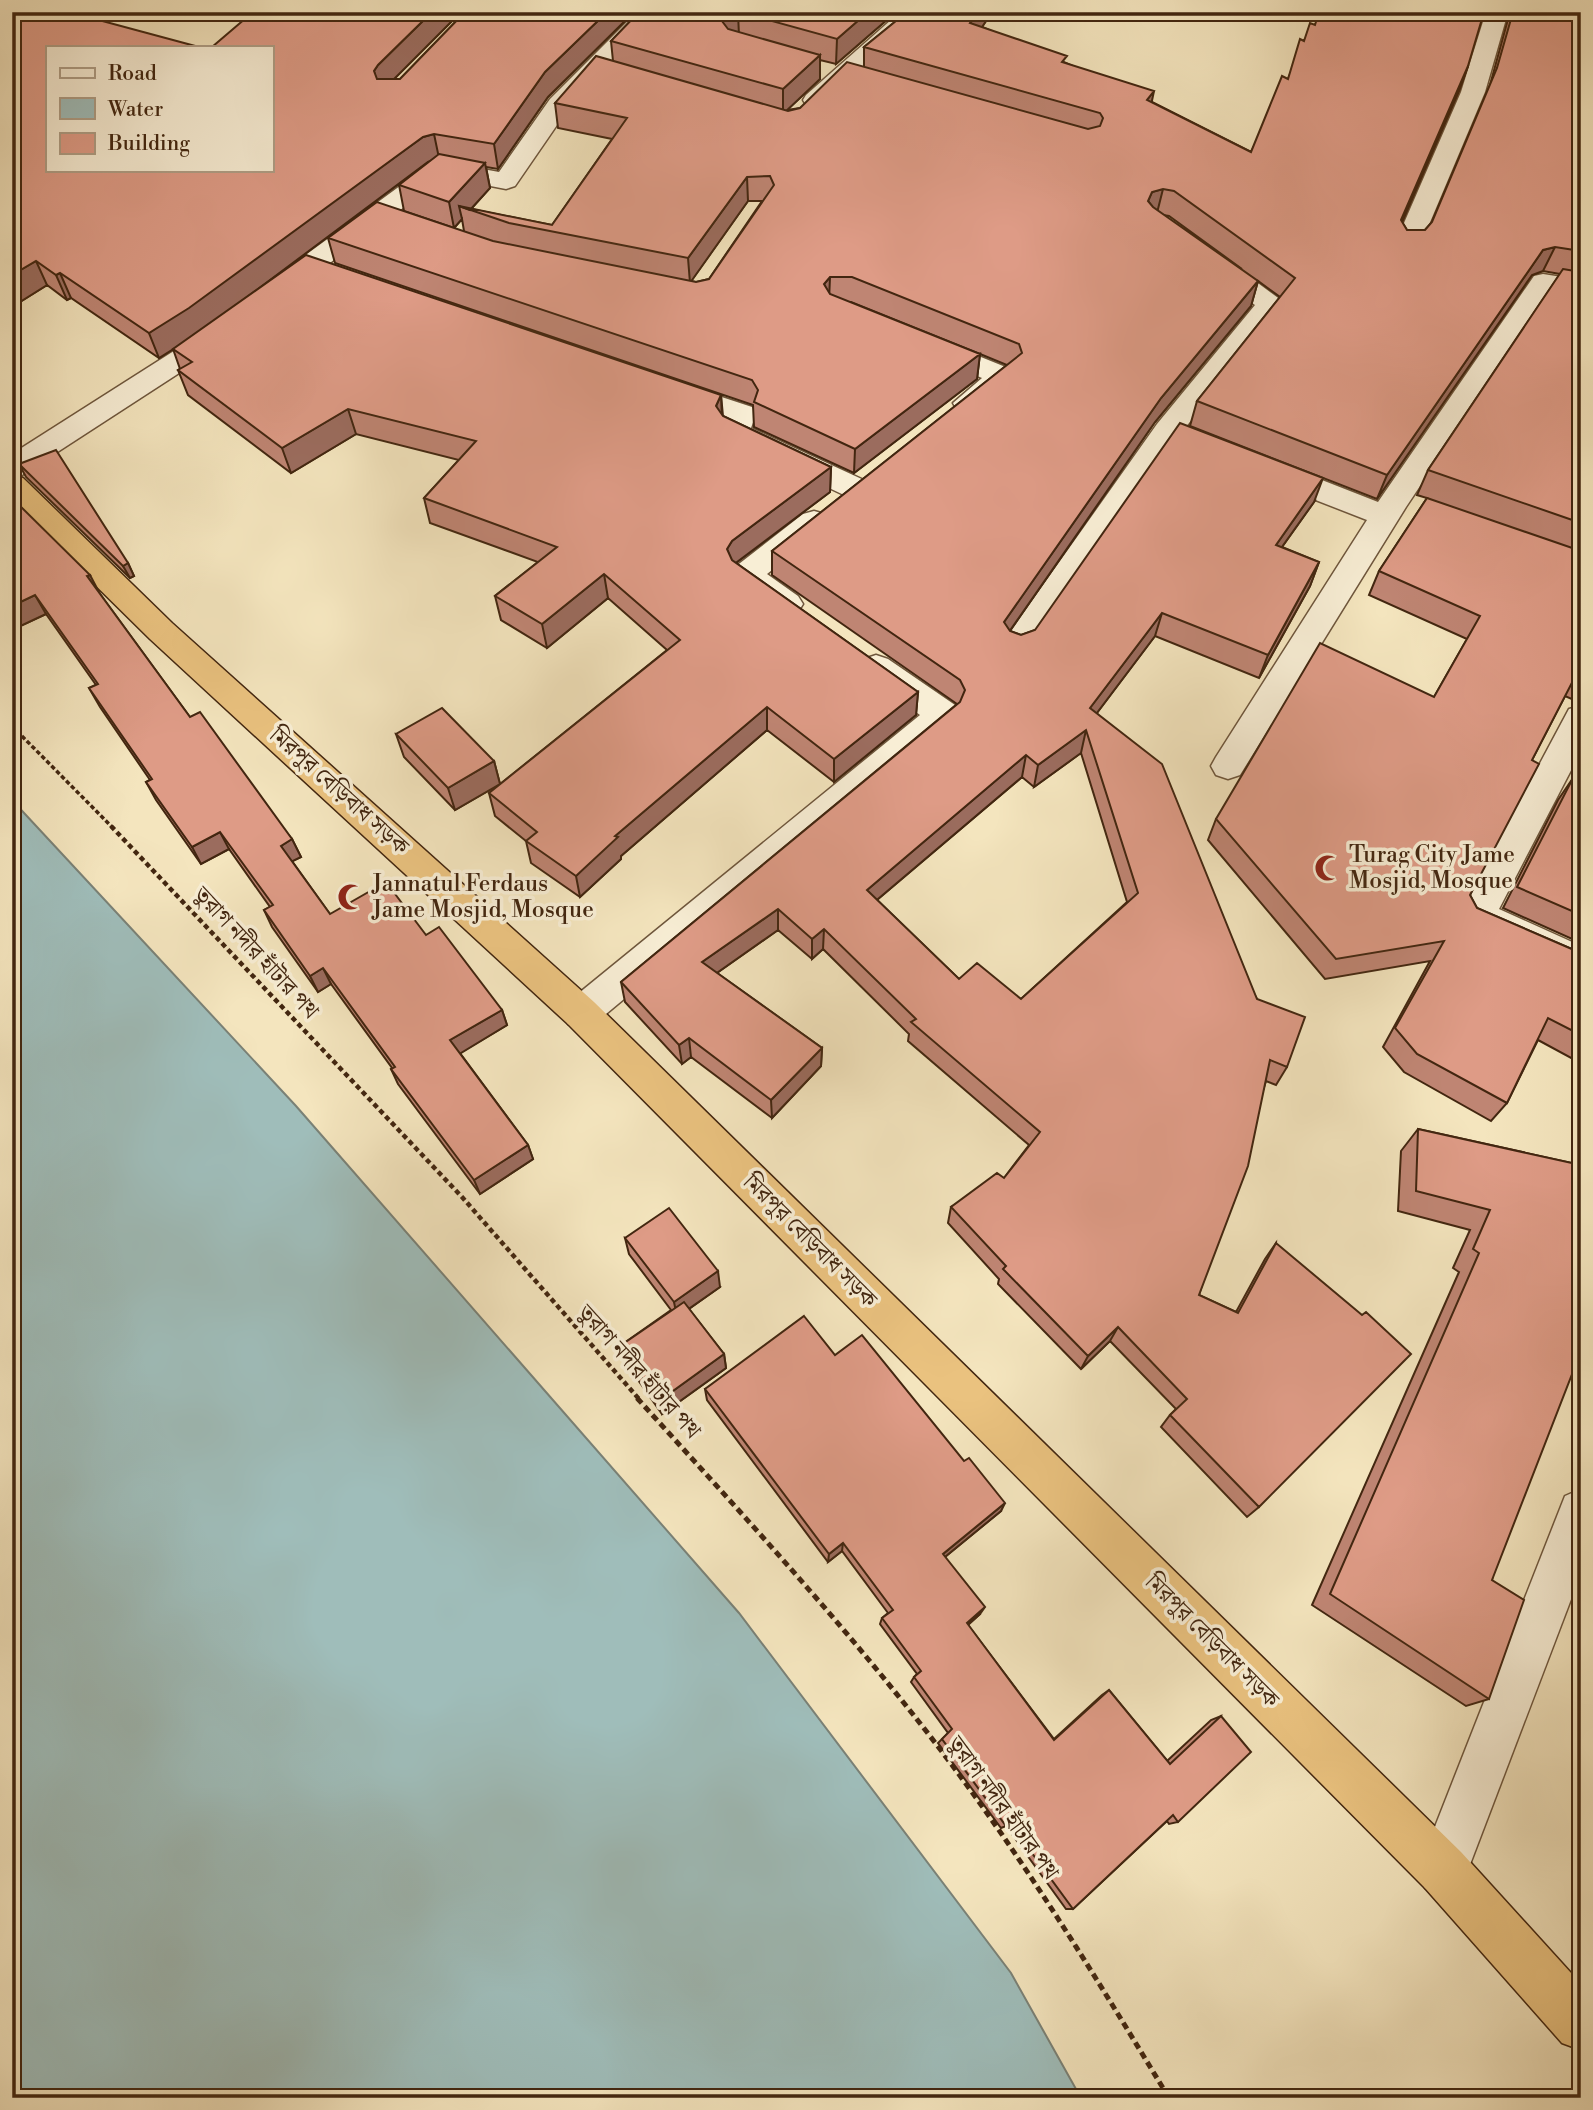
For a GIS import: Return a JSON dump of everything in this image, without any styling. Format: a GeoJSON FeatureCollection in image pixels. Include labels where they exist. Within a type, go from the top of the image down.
{"type":"FeatureCollection","features":[{"type":"Feature","properties":{"kind":"highway","name":"মিরপুর বেড়িবাধ সড়ক"},"geometry":{"type":"LineString","coordinates":[[12,485],[161,631],[581,1013],[1443,1870],[1581,2024]]}},
{"type":"Feature","properties":{"kind":"street"},"geometry":{"type":"LineString","coordinates":[[12,468],[210,341],[247,312],[319,270],[377,213],[439,169],[506,181],[559,104],[603,72],[650,12]]}},
{"type":"Feature","properties":{"kind":"street"},"geometry":{"type":"LineString","coordinates":[[797,117],[841,75],[903,24],[912,12]]}},
{"type":"Feature","properties":{"kind":"street"},"geometry":{"type":"LineString","coordinates":[[1407,246],[1472,92],[1497,12]]}},
{"type":"Feature","properties":{"kind":"street"},"geometry":{"type":"LineString","coordinates":[[815,67],[867,82]]}},
{"type":"Feature","properties":{"kind":"street"},"geometry":{"type":"LineString","coordinates":[[377,213],[403,222]]}},
{"type":"Feature","properties":{"kind":"street"},"geometry":{"type":"LineString","coordinates":[[1018,644],[1179,436],[1271,303],[1192,247]]}},
{"type":"Feature","properties":{"kind":"street"},"geometry":{"type":"LineString","coordinates":[[1228,766],[1400,508],[1543,282],[1581,288]]}},
{"type":"Feature","properties":{"kind":"street"},"geometry":{"type":"LineString","coordinates":[[906,335],[1003,376],[939,424]]}},
{"type":"Feature","properties":{"kind":"street"},"geometry":{"type":"LineString","coordinates":[[653,383],[742,414],[735,432],[866,480],[746,575],[812,621]]}},
{"type":"Feature","properties":{"kind":"street"},"geometry":{"type":"LineString","coordinates":[[1244,461],[1400,508]]}},
{"type":"Feature","properties":{"kind":"street"},"geometry":{"type":"LineString","coordinates":[[581,1013],[943,714],[856,652]]}},
{"type":"Feature","properties":{"kind":"street"},"geometry":{"type":"LineString","coordinates":[[1581,718],[1477,915],[1581,963]]}},
{"type":"Feature","properties":{"kind":"street"},"geometry":{"type":"LineString","coordinates":[[1443,1870],[1581,1512]]}},
{"type":"Feature","properties":{"kind":"path","name":"তুরাগ নদীর হাঁটার পথ"},"geometry":{"type":"LineString","coordinates":[[12,726],[113,828],[462,1197],[602,1360],[771,1545],[929,1734],[1059,1916],[1169,2098]]}},
{"type":"Feature","properties":{"kind":"water"},"geometry":{"type":"Polygon","coordinates":[[[12,800],[296,1106],[739,1613],[1011,1973],[1081,2098],[12,2098],[12,800]]]}},
{"type":"Feature","properties":{"kind":"building"},"geometry":{"type":"Polygon","coordinates":[[[12,12],[69,12],[195,46],[46,46],[46,172],[273,172],[273,46],[213,46],[253,12],[432,12],[374,71],[377,79],[400,79],[465,12],[607,12],[545,72],[494,144],[434,134],[423,137],[189,308],[149,333],[60,273],[56,275],[36,261],[12,275],[12,12]]]}},
{"type":"Feature","properties":{"kind":"building"},"geometry":{"type":"Polygon","coordinates":[[[639,12],[737,12],[727,15],[722,21],[728,29],[820,55],[783,89],[611,41],[639,12]]]}},
{"type":"Feature","properties":{"kind":"building"},"geometry":{"type":"Polygon","coordinates":[[[739,12],[868,12],[837,39],[739,12]]]}},
{"type":"Feature","properties":{"kind":"building"},"geometry":{"type":"Polygon","coordinates":[[[907,12],[978,12],[970,23],[1067,56],[1062,62],[1154,91],[1147,100],[1251,152],[1282,76],[1288,79],[1300,39],[1304,41],[1310,23],[1315,25],[1319,12],[1484,12],[1468,66],[1401,220],[1407,230],[1425,230],[1432,222],[1497,68],[1513,12],[1581,12],[1581,251],[1555,247],[1543,250],[1387,475],[1197,401],[1295,278],[1174,191],[1163,189],[1152,192],[1148,201],[1153,207],[1258,281],[1161,398],[1004,622],[1010,631],[1021,635],[1035,630],[1180,423],[1323,478],[1276,545],[1319,562],[1268,655],[1162,613],[1090,708],[1162,764],[1257,999],[1305,1017],[1287,1067],[1270,1060],[1248,1166],[1199,1295],[1238,1313],[1276,1243],[1362,1315],[1366,1312],[1411,1354],[1259,1507],[1170,1415],[1187,1399],[1118,1327],[1088,1356],[1003,1269],[1006,1266],[951,1207],[997,1173],[1004,1178],[1040,1132],[911,1022],[916,1019],[824,929],[812,939],[778,909],[702,962],[822,1048],[771,1100],[689,1038],[679,1045],[621,982],[960,702],[965,690],[960,680],[772,551],[1022,353],[1019,344],[852,277],[830,277],[824,284],[830,294],[980,354],[855,449],[754,402],[758,390],[752,380],[328,238],[377,202],[493,241],[696,282],[709,279],[774,185],[770,176],[747,177],[688,258],[509,223],[459,206],[552,225],[627,118],[555,103],[596,56],[788,111],[800,108],[847,62],[1088,129],[1100,126],[1103,118],[1100,113],[864,47],[907,12]],[[1086,730],[1038,765],[1026,755],[867,890],[959,979],[977,963],[1021,999],[1138,893],[1086,730]]]}},
{"type":"Feature","properties":{"kind":"building"},"geometry":{"type":"Polygon","coordinates":[[[439,154],[485,163],[449,202],[399,185],[439,154]]]}},
{"type":"Feature","properties":{"kind":"building"},"geometry":{"type":"Polygon","coordinates":[[[306,255],[721,395],[716,406],[723,416],[831,467],[732,541],[727,549],[732,560],[918,692],[834,759],[767,707],[615,836],[618,837],[576,876],[526,841],[537,832],[489,793],[680,640],[604,574],[542,624],[495,596],[557,547],[424,498],[476,441],[348,409],[282,448],[178,370],[192,362],[173,349],[306,255]]]}},
{"type":"Feature","properties":{"kind":"building"},"geometry":{"type":"Polygon","coordinates":[[[1563,269],[1581,272],[1581,523],[1428,470],[1563,269]]]}},
{"type":"Feature","properties":{"kind":"building"},"geometry":{"type":"Polygon","coordinates":[[[56,450],[128,563],[123,566],[19,464],[56,450]]]}},
{"type":"Feature","properties":{"kind":"building"},"geometry":{"type":"Polygon","coordinates":[[[12,498],[90,575],[87,576],[190,717],[200,712],[292,839],[281,846],[330,914],[386,882],[426,935],[439,927],[502,1010],[450,1040],[528,1145],[474,1180],[391,1069],[395,1067],[323,968],[310,976],[264,910],[273,905],[220,832],[192,847],[146,782],[152,779],[89,688],[98,684],[35,595],[12,606],[12,498]]]}},
{"type":"Feature","properties":{"kind":"building"},"geometry":{"type":"Polygon","coordinates":[[[1427,498],[1581,551],[1581,674],[1577,673],[1532,760],[1539,764],[1470,895],[1477,908],[1581,953],[1581,1035],[1548,1018],[1507,1103],[1417,1054],[1395,1028],[1444,941],[1336,959],[1216,819],[1320,643],[1434,697],[1480,616],[1379,571],[1427,498]]]}},
{"type":"Feature","properties":{"kind":"building"},"geometry":{"type":"Polygon","coordinates":[[[442,708],[494,761],[448,788],[396,734],[442,708]]]}},
{"type":"Feature","properties":{"kind":"building"},"geometry":{"type":"Polygon","coordinates":[[[1573,778],[1581,782],[1581,915],[1517,887],[1573,778]]]}},
{"type":"Feature","properties":{"kind":"building"},"geometry":{"type":"Polygon","coordinates":[[[1418,1129],[1581,1165],[1581,1351],[1492,1580],[1524,1600],[1489,1699],[1330,1594],[1479,1253],[1473,1249],[1490,1210],[1416,1191],[1418,1129]]]}},
{"type":"Feature","properties":{"kind":"building"},"geometry":{"type":"Polygon","coordinates":[[[669,1208],[718,1271],[674,1302],[625,1238],[669,1208]]]}},
{"type":"Feature","properties":{"kind":"building"},"geometry":{"type":"Polygon","coordinates":[[[684,1302],[724,1354],[659,1401],[620,1346],[684,1302]]]}},
{"type":"Feature","properties":{"kind":"building"},"geometry":{"type":"Polygon","coordinates":[[[804,1316],[835,1355],[862,1335],[964,1461],[969,1458],[1005,1503],[943,1554],[985,1607],[967,1623],[1054,1740],[1109,1690],[1170,1764],[1221,1716],[1251,1752],[1178,1822],[1173,1815],[1073,1909],[1010,1823],[1006,1826],[942,1739],[952,1729],[914,1677],[921,1671],[882,1618],[893,1610],[843,1543],[829,1554],[705,1389],[804,1316]]]}},
{"type":"Feature","properties":{"kind":"place","name":"Turag City Jame Mosjid, Mosque"},"geometry":{"type":"Point","coordinates":[1328,868]}},
{"type":"Feature","properties":{"kind":"place","name":"Jannatul Ferdaus Jame Mosjid, Mosque"},"geometry":{"type":"Point","coordinates":[351,897]}}]}
